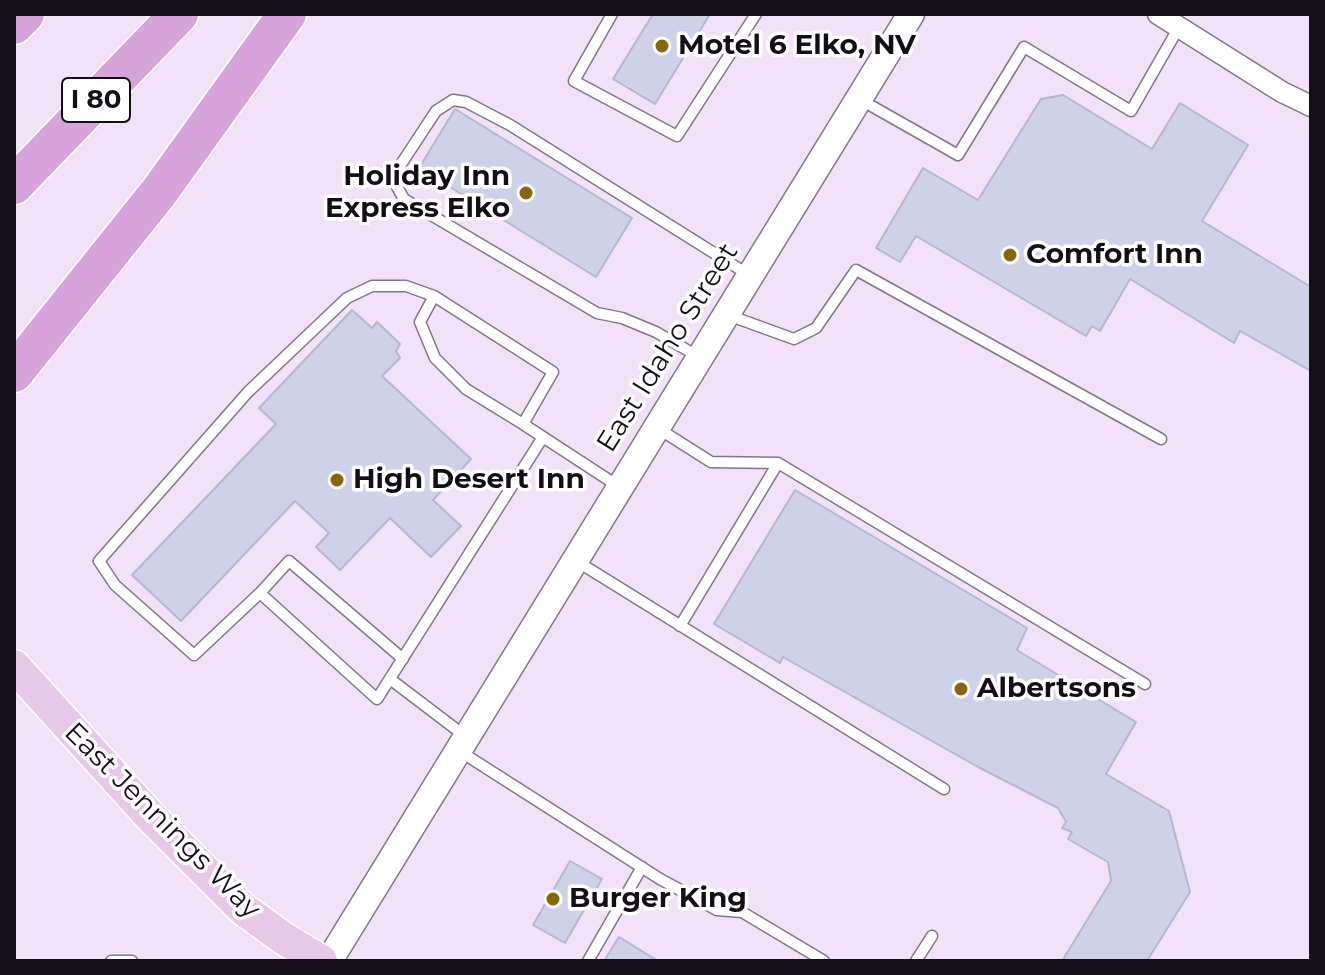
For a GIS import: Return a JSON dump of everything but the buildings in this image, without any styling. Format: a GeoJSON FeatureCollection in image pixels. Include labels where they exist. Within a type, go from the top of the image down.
{"type":"FeatureCollection","features":[{"type":"Feature","properties":{"kind":"highway"},"geometry":{"type":"LineString","coordinates":[[14,25],[25,14]]}},
{"type":"Feature","properties":{"kind":"highway","name":"I 80"},"geometry":{"type":"LineString","coordinates":[[14,185],[179,14]]}},
{"type":"Feature","properties":{"kind":"highway"},"geometry":{"type":"LineString","coordinates":[[14,373],[159,192],[287,14]]}},
{"type":"Feature","properties":{"kind":"main road","name":"East Jennings Way"},"geometry":{"type":"LineString","coordinates":[[14,666],[150,816],[243,909],[321,961]]}},
{"type":"Feature","properties":{"kind":"street","name":"East Idaho Street"},"geometry":{"type":"LineString","coordinates":[[329,961],[911,14]]}},
{"type":"Feature","properties":{"kind":"street"},"geometry":{"type":"LineString","coordinates":[[1158,14],[1282,92],[1311,106]]}},
{"type":"Feature","properties":{"kind":"lane"},"geometry":{"type":"LineString","coordinates":[[612,14],[574,81],[677,136],[756,14]]}},
{"type":"Feature","properties":{"kind":"lane"},"geometry":{"type":"LineString","coordinates":[[859,99],[958,155],[1024,47],[1131,111],[1179,27]]}},
{"type":"Feature","properties":{"kind":"lane"},"geometry":{"type":"LineString","coordinates":[[699,357],[634,322],[597,313],[404,199],[392,178],[436,111],[453,100],[466,102],[510,125],[750,276]]}},
{"type":"Feature","properties":{"kind":"lane"},"geometry":{"type":"LineString","coordinates":[[726,315],[794,339],[816,328],[856,270],[1161,439]]}},
{"type":"Feature","properties":{"kind":"lane"},"geometry":{"type":"LineString","coordinates":[[403,659],[289,561],[194,655],[115,585],[99,561],[248,392],[347,298],[372,286],[406,286],[434,296],[553,372],[523,424]]}},
{"type":"Feature","properties":{"kind":"lane"},"geometry":{"type":"LineString","coordinates":[[434,296],[420,322],[435,358],[466,389],[620,487]]}},
{"type":"Feature","properties":{"kind":"lane"},"geometry":{"type":"LineString","coordinates":[[657,427],[711,462],[778,463],[1145,684]]}},
{"type":"Feature","properties":{"kind":"lane"},"geometry":{"type":"LineString","coordinates":[[260,593],[377,699],[543,437]]}},
{"type":"Feature","properties":{"kind":"lane"},"geometry":{"type":"LineString","coordinates":[[680,626],[778,463]]}},
{"type":"Feature","properties":{"kind":"lane"},"geometry":{"type":"LineString","coordinates":[[576,560],[944,789]]}},
{"type":"Feature","properties":{"kind":"lane"},"geometry":{"type":"LineString","coordinates":[[390,679],[463,744],[642,867],[717,910],[742,912],[824,961]]}},
{"type":"Feature","properties":{"kind":"lane"},"geometry":{"type":"LineString","coordinates":[[588,961],[642,867]]}},
{"type":"Feature","properties":{"kind":"lane"},"geometry":{"type":"LineString","coordinates":[[916,961],[932,936]]}},
{"type":"Feature","properties":{"kind":"lane"},"geometry":{"type":"LineString","coordinates":[[111,961],[132,961]]}},
{"type":"Feature","properties":{"kind":"place","name":"Motel 6 Elko, NV"},"geometry":{"type":"Point","coordinates":[662,46]}},
{"type":"Feature","properties":{"kind":"place","name":"Holiday Inn Express Elko"},"geometry":{"type":"Point","coordinates":[526,193]}},
{"type":"Feature","properties":{"kind":"place","name":"Comfort Inn"},"geometry":{"type":"Point","coordinates":[1010,255]}},
{"type":"Feature","properties":{"kind":"place","name":"High Desert Inn"},"geometry":{"type":"Point","coordinates":[337,480]}},
{"type":"Feature","properties":{"kind":"place","name":"Albertsons"},"geometry":{"type":"Point","coordinates":[961,689]}},
{"type":"Feature","properties":{"kind":"place","name":"Burger King"},"geometry":{"type":"Point","coordinates":[553,899]}}]}
